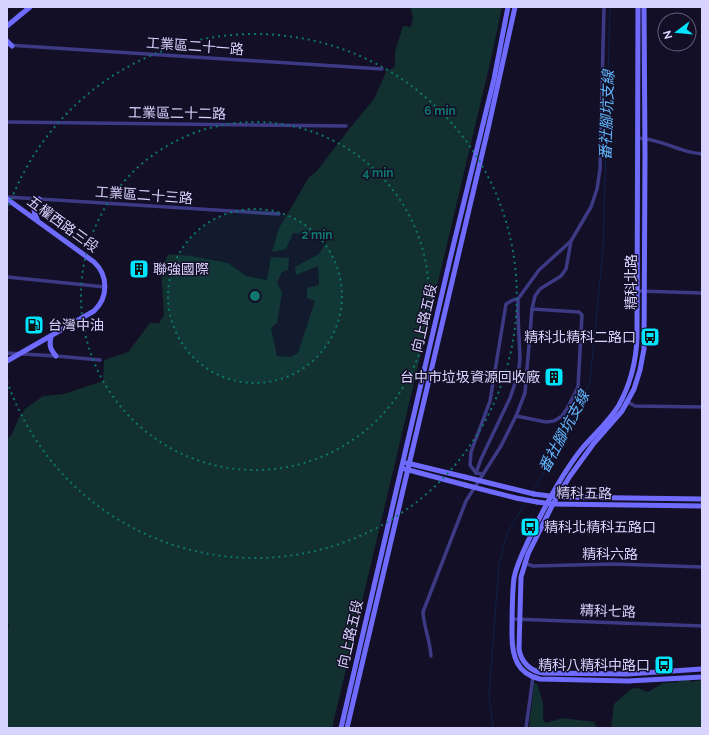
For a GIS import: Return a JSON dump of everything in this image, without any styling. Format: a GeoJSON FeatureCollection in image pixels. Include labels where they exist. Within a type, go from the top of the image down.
{"type":"FeatureCollection","features":[{"type":"Feature","properties":{"kind":"street"},"geometry":{"type":"LineString","coordinates":[[7,27],[30,7]]}},
{"type":"Feature","properties":{"kind":"street","name":"向上路五段"},"geometry":{"type":"LineString","coordinates":[[341,728],[400,467],[494,79],[508,7]]}},
{"type":"Feature","properties":{"kind":"street","name":"向上路五段"},"geometry":{"type":"LineString","coordinates":[[347,728],[488,129],[514,7]]}},
{"type":"Feature","properties":{"kind":"street"},"geometry":{"type":"LineString","coordinates":[[431,656],[430,642],[424,623],[423,612],[466,500],[501,446],[516,416],[525,393],[532,309],[535,296],[540,289],[561,276],[566,269],[572,241],[591,207],[597,189],[600,169],[604,7]]}},
{"type":"Feature","properties":{"kind":"street","name":"精科北路"},"geometry":{"type":"LineString","coordinates":[[638,7],[637,138],[641,292]]}},
{"type":"Feature","properties":{"kind":"street","name":"精科北路"},"geometry":{"type":"LineString","coordinates":[[644,7],[644,138],[641,292],[635,361],[622,411],[594,443],[577,466],[553,504],[528,554],[521,576],[519,645],[521,656],[527,665],[540,672],[627,674],[702,669]]}},
{"type":"Feature","properties":{"kind":"street"},"geometry":{"type":"LineString","coordinates":[[7,41],[10,45]]}},
{"type":"Feature","properties":{"kind":"street","name":"工業區二十一路"},"geometry":{"type":"LineString","coordinates":[[10,45],[382,69]]}},
{"type":"Feature","properties":{"kind":"street","name":"工業區二十二路"},"geometry":{"type":"LineString","coordinates":[[7,122],[346,126]]}},
{"type":"Feature","properties":{"kind":"street"},"geometry":{"type":"LineString","coordinates":[[637,138],[644,138],[702,154]]}},
{"type":"Feature","properties":{"kind":"street","name":"工業區二十三路"},"geometry":{"type":"LineString","coordinates":[[7,198],[279,214]]}},
{"type":"Feature","properties":{"kind":"street","name":"五權西路三段"},"geometry":{"type":"LineString","coordinates":[[7,198],[94,262],[103,274],[105,286]]}},
{"type":"Feature","properties":{"kind":"street"},"geometry":{"type":"LineString","coordinates":[[38,220],[34,211],[34,206],[39,199]]}},
{"type":"Feature","properties":{"kind":"street"},"geometry":{"type":"LineString","coordinates":[[476,473],[481,459],[510,398],[518,375],[520,358],[518,299],[539,270],[572,241]]}},
{"type":"Feature","properties":{"kind":"street"},"geometry":{"type":"LineString","coordinates":[[7,277],[105,286],[102,300],[94,311],[7,362]]}},
{"type":"Feature","properties":{"kind":"street"},"geometry":{"type":"LineString","coordinates":[[641,292],[702,293]]}},
{"type":"Feature","properties":{"kind":"street"},"geometry":{"type":"LineString","coordinates":[[484,474],[476,473],[470,465],[471,452],[490,401],[506,304],[518,299]]}},
{"type":"Feature","properties":{"kind":"street"},"geometry":{"type":"LineString","coordinates":[[516,416],[546,422],[557,420],[562,416],[568,407],[578,386],[582,315],[579,312],[532,309]]}},
{"type":"Feature","properties":{"kind":"street"},"geometry":{"type":"LineString","coordinates":[[52,337],[50,346],[56,356]]}},
{"type":"Feature","properties":{"kind":"street"},"geometry":{"type":"LineString","coordinates":[[7,353],[100,360]]}},
{"type":"Feature","properties":{"kind":"street"},"geometry":{"type":"LineString","coordinates":[[625,400],[635,406],[702,407]]}},
{"type":"Feature","properties":{"kind":"street","name":"精科北路"},"geometry":{"type":"LineString","coordinates":[[533,678],[524,671],[515,658],[512,646],[514,577],[523,552],[551,496],[579,453],[618,406],[625,400]]}},
{"type":"Feature","properties":{"kind":"street","name":"精科五路"},"geometry":{"type":"LineString","coordinates":[[402,460],[408,467],[465,485],[547,504],[702,506]]}},
{"type":"Feature","properties":{"kind":"street","name":"精科五路"},"geometry":{"type":"LineString","coordinates":[[400,467],[408,467],[464,477],[534,494],[557,497],[702,499]]}},
{"type":"Feature","properties":{"kind":"street","name":"精科六路"},"geometry":{"type":"LineString","coordinates":[[519,562],[534,566],[614,564],[702,567]]}},
{"type":"Feature","properties":{"kind":"street","name":"精科七路"},"geometry":{"type":"LineString","coordinates":[[512,619],[702,626]]}},
{"type":"Feature","properties":{"kind":"street"},"geometry":{"type":"LineString","coordinates":[[526,728],[533,678],[628,681],[702,677]]}},
{"type":"Feature","properties":{"kind":"green space"},"geometry":{"type":"Polygon","coordinates":[[[410,7],[502,7],[491,59],[332,728],[7,728],[7,628],[9,628],[7,617],[7,439],[11,436],[25,409],[43,396],[64,394],[103,381],[104,360],[128,352],[150,323],[159,323],[164,315],[161,271],[168,254],[191,256],[228,263],[246,276],[267,280],[271,257],[289,258],[288,270],[282,272],[277,282],[282,293],[277,323],[271,328],[277,356],[291,357],[298,353],[315,301],[307,298],[307,288],[319,285],[318,266],[296,275],[295,267],[319,254],[329,237],[293,233],[286,249],[272,252],[279,228],[309,177],[316,172],[374,99],[387,70],[392,69],[395,66],[395,52],[403,26],[411,27],[413,17],[410,7]]]}},
{"type":"Feature","properties":{"kind":"green space"},"geometry":{"type":"Polygon","coordinates":[[[678,677],[687,677],[691,682],[702,680],[702,728],[611,728],[614,704],[631,689],[638,688],[648,692],[663,683],[678,682],[678,677]]]}},
{"type":"Feature","properties":{"kind":"green space"},"geometry":{"type":"Polygon","coordinates":[[[534,683],[537,684],[543,703],[543,720],[546,723],[562,718],[594,722],[597,728],[529,728],[534,683]]]}},
{"type":"Feature","properties":{"kind":"waterway","name":"番社腳坑支線"},"geometry":{"type":"LineString","coordinates":[[532,492],[567,433],[590,382],[603,249],[610,7]]}},
{"type":"Feature","properties":{"kind":"waterway","name":"番社腳坑支線"},"geometry":{"type":"LineString","coordinates":[[493,728],[489,695],[499,564],[508,531],[526,502]]}},
{"type":"Feature","properties":{"kind":"place","name":"聯強國際"},"geometry":{"type":"Point","coordinates":[139,269]}},
{"type":"Feature","properties":{"kind":"place","name":"台灣中油"},"geometry":{"type":"Point","coordinates":[34,325]}},
{"type":"Feature","properties":{"kind":"place","name":"精科北精科二路口"},"geometry":{"type":"Point","coordinates":[650,337]}},
{"type":"Feature","properties":{"kind":"place","name":"台中市垃圾資源回收廠"},"geometry":{"type":"Point","coordinates":[554,377]}},
{"type":"Feature","properties":{"kind":"place","name":"精科北精科五路口"},"geometry":{"type":"Point","coordinates":[530,527]}},
{"type":"Feature","properties":{"kind":"place","name":"精科八精科中路口"},"geometry":{"type":"Point","coordinates":[664,665]}}]}
